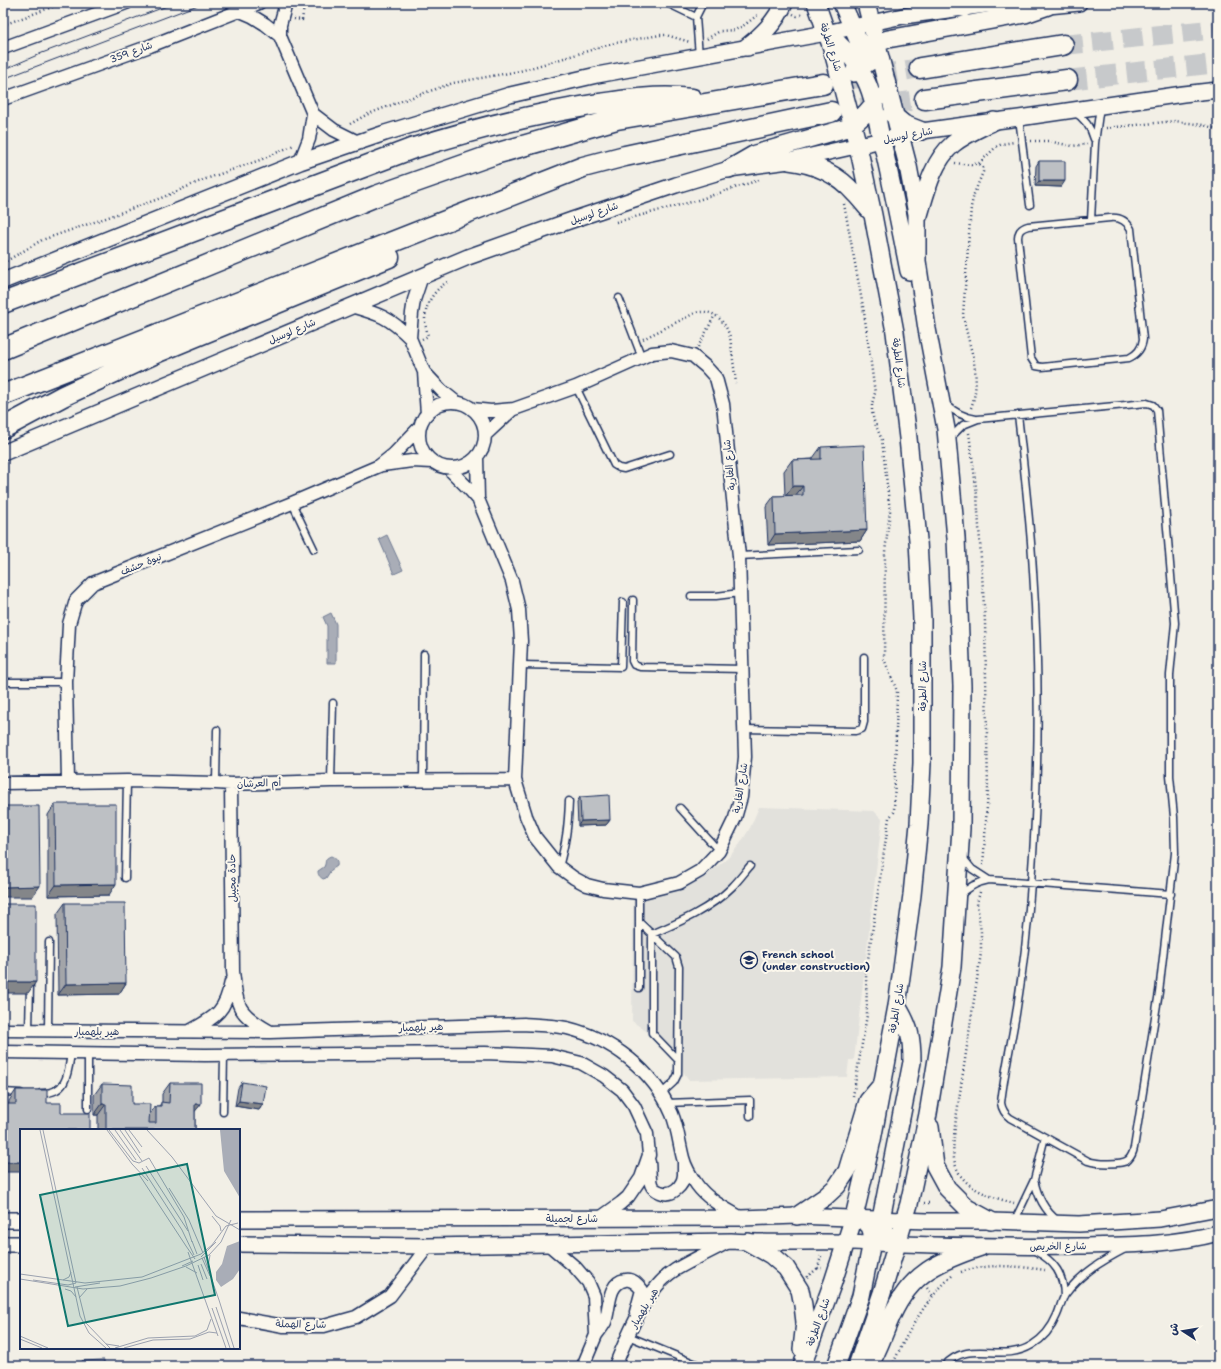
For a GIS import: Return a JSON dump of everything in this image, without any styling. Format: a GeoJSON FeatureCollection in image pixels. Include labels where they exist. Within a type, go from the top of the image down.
{"type":"FeatureCollection","features":[{"type":"Feature","properties":{"kind":"highway"},"geometry":{"type":"LineString","coordinates":[[920,68],[1063,45]]}},
{"type":"Feature","properties":{"kind":"highway"},"geometry":{"type":"LineString","coordinates":[[925,99],[1068,80]]}},
{"type":"Feature","properties":{"kind":"highway"},"geometry":{"type":"LineString","coordinates":[[3,349],[376,196],[495,154],[617,119],[823,84]]}},
{"type":"Feature","properties":{"kind":"highway"},"geometry":{"type":"LineString","coordinates":[[3,303],[410,149],[474,129],[534,115],[644,98],[679,97],[714,103]]}},
{"type":"Feature","properties":{"kind":"highway"},"geometry":{"type":"LineString","coordinates":[[3,394],[583,167],[625,156],[840,110]]}},
{"type":"Feature","properties":{"kind":"highway"},"geometry":{"type":"LineString","coordinates":[[3,428],[64,396],[160,351],[364,268],[542,191],[583,167]]}},
{"type":"Feature","properties":{"kind":"main road"},"geometry":{"type":"LineString","coordinates":[[747,47],[760,37],[775,20],[784,3]]}},
{"type":"Feature","properties":{"kind":"main road","name":"شارع الطرفة"},"geometry":{"type":"LineString","coordinates":[[802,1366],[833,1282],[854,1218],[872,1140],[897,1006],[912,895],[919,824],[922,763],[922,619],[918,540],[895,332],[873,215],[853,124],[840,110],[832,48],[816,3]]}},
{"type":"Feature","properties":{"kind":"main road"},"geometry":{"type":"LineString","coordinates":[[842,3],[866,54],[876,98],[882,140],[912,287],[927,329]]}},
{"type":"Feature","properties":{"kind":"main road"},"geometry":{"type":"LineString","coordinates":[[840,110],[866,54],[872,23],[866,3]]}},
{"type":"Feature","properties":{"kind":"main road"},"geometry":{"type":"LineString","coordinates":[[921,3],[964,8]]}},
{"type":"Feature","properties":{"kind":"main road"},"geometry":{"type":"LineString","coordinates":[[826,34],[846,50],[866,54],[902,36],[1025,14],[1048,6]]}},
{"type":"Feature","properties":{"kind":"main road"},"geometry":{"type":"LineString","coordinates":[[857,1366],[905,1220],[928,1114],[952,967],[961,828],[962,686],[956,538],[947,442],[927,329],[917,261],[916,204],[884,75],[866,54]]}},
{"type":"Feature","properties":{"kind":"main road"},"geometry":{"type":"LineString","coordinates":[[729,170],[755,154],[844,129],[853,124],[867,112],[876,98],[884,75]]}},
{"type":"Feature","properties":{"kind":"main road"},"geometry":{"type":"LineString","coordinates":[[876,98],[904,124],[922,131]]}},
{"type":"Feature","properties":{"kind":"main road"},"geometry":{"type":"LineString","coordinates":[[917,223],[926,191],[937,165],[944,154],[961,138],[994,121]]}},
{"type":"Feature","properties":{"kind":"main road"},"geometry":{"type":"LineString","coordinates":[[789,161],[814,166],[837,177],[856,194],[873,215]]}},
{"type":"Feature","properties":{"kind":"main road"},"geometry":{"type":"LineString","coordinates":[[897,1006],[908,1028],[912,1043],[912,1062],[880,1219],[880,1224],[884,1231],[889,1238],[897,1244]]}},
{"type":"Feature","properties":{"kind":"main road"},"geometry":{"type":"LineString","coordinates":[[797,1216],[825,1198],[837,1186],[846,1171],[868,1101],[883,1083]]}},
{"type":"Feature","properties":{"kind":"main road"},"geometry":{"type":"LineString","coordinates":[[928,1114],[935,1166],[948,1188],[967,1208],[991,1221]]}},
{"type":"Feature","properties":{"kind":"main road"},"geometry":{"type":"LineString","coordinates":[[836,1366],[861,1296],[873,1234],[865,1221],[854,1218]]}},
{"type":"Feature","properties":{"kind":"main road"},"geometry":{"type":"LineString","coordinates":[[748,1242],[770,1255],[786,1268],[800,1290],[805,1322],[799,1366]]}},
{"type":"Feature","properties":{"kind":"main road"},"geometry":{"type":"LineString","coordinates":[[869,1366],[878,1350],[892,1314],[907,1289],[927,1270],[954,1256],[981,1247]]}},
{"type":"Feature","properties":{"kind":"street"},"geometry":{"type":"LineString","coordinates":[[3,48],[126,3]]}},
{"type":"Feature","properties":{"kind":"street","name":"شارع 359"},"geometry":{"type":"LineString","coordinates":[[3,99],[150,46],[259,3]]}},
{"type":"Feature","properties":{"kind":"street"},"geometry":{"type":"LineString","coordinates":[[286,3],[280,25],[280,36],[313,114],[334,130],[358,142]]}},
{"type":"Feature","properties":{"kind":"street"},"geometry":{"type":"LineString","coordinates":[[3,281],[300,162],[358,142],[510,95],[597,74],[826,34],[903,16],[985,5],[1024,4],[1048,6],[1079,3]]}},
{"type":"Feature","properties":{"kind":"street"},"geometry":{"type":"LineString","coordinates":[[238,10],[265,24],[280,36]]}},
{"type":"Feature","properties":{"kind":"street","name":"شارع لوسيل"},"geometry":{"type":"LineString","coordinates":[[3,453],[468,257],[676,185],[729,170],[789,161],[922,131],[1218,90]]}},
{"type":"Feature","properties":{"kind":"street"},"geometry":{"type":"LineString","coordinates":[[300,162],[309,139],[313,114]]}},
{"type":"Feature","properties":{"kind":"street"},"geometry":{"type":"LineString","coordinates":[[410,338],[414,300],[422,276]]}},
{"type":"Feature","properties":{"kind":"street"},"geometry":{"type":"LineString","coordinates":[[351,306],[376,313],[389,319],[410,338],[424,372],[427,414]]}},
{"type":"Feature","properties":{"kind":"street","name":"شارع الغارية"},"geometry":{"type":"LineString","coordinates":[[448,468],[478,499],[514,588],[519,610],[521,641],[515,780],[526,816],[535,837],[558,867],[587,885],[603,889],[639,893],[679,883],[700,871],[719,851],[735,818],[741,797],[745,758],[739,556],[723,404],[716,378],[693,356],[671,351],[652,353],[576,387],[514,408],[491,411],[472,409]]}},
{"type":"Feature","properties":{"kind":"street"},"geometry":{"type":"LineString","coordinates":[[424,372],[441,390],[456,402],[472,409],[479,416],[484,425],[484,443],[477,458],[461,468],[448,468],[432,462],[422,450],[419,435],[420,427],[427,414],[435,407],[445,403],[456,402]]}},
{"type":"Feature","properties":{"kind":"street","name":"شارع الغارية"},"geometry":{"type":"LineString","coordinates":[[485,435],[514,408]]}},
{"type":"Feature","properties":{"kind":"street","name":"نيوة حشف"},"geometry":{"type":"LineString","coordinates":[[379,466],[394,454],[420,427]]}},
{"type":"Feature","properties":{"kind":"street","name":"شارع الغارية"},"geometry":{"type":"LineString","coordinates":[[477,458],[478,499]]}},
{"type":"Feature","properties":{"kind":"street","name":"نيوة حشف"},"geometry":{"type":"LineString","coordinates":[[68,781],[66,682],[69,624],[76,600],[93,583],[292,503],[379,466],[412,460],[432,462]]}},
{"type":"Feature","properties":{"kind":"street","name":"أم العرشان"},"geometry":{"type":"LineString","coordinates":[[3,783],[128,781],[231,784],[331,781],[515,780]]}},
{"type":"Feature","properties":{"kind":"street","name":"حادة مجيبل"},"geometry":{"type":"LineString","coordinates":[[231,784],[233,971],[236,996],[238,1006],[244,1014],[253,1022],[270,1032]]}},
{"type":"Feature","properties":{"kind":"street","name":"حادة مجيبل"},"geometry":{"type":"LineString","coordinates":[[190,1031],[213,1018],[220,1012],[229,994],[233,971]]}},
{"type":"Feature","properties":{"kind":"street","name":"هير بلهمبار"},"geometry":{"type":"LineString","coordinates":[[3,1030],[270,1032],[524,1024],[566,1028],[592,1036],[615,1048],[646,1074],[672,1114],[680,1141],[683,1159],[697,1185],[708,1197],[741,1218]]}},
{"type":"Feature","properties":{"kind":"street"},"geometry":{"type":"LineString","coordinates":[[3,1052],[224,1055],[485,1053],[552,1056],[581,1063],[604,1076],[622,1090],[634,1106],[647,1134],[651,1184],[656,1190],[663,1194],[671,1193],[677,1189],[684,1176],[683,1159]]}},
{"type":"Feature","properties":{"kind":"street"},"geometry":{"type":"LineString","coordinates":[[600,1218],[621,1203],[634,1190],[641,1178],[649,1155]]}},
{"type":"Feature","properties":{"kind":"street"},"geometry":{"type":"LineString","coordinates":[[905,1220],[1079,1224],[1160,1219],[1218,1208]]}},
{"type":"Feature","properties":{"kind":"street","name":"شارع لجميلة"},"geometry":{"type":"LineString","coordinates":[[240,1219],[741,1218],[797,1216],[905,1220]]}},
{"type":"Feature","properties":{"kind":"street"},"geometry":{"type":"LineString","coordinates":[[3,1220],[20,1220]]}},
{"type":"Feature","properties":{"kind":"street","name":"شارع الخريص"},"geometry":{"type":"LineString","coordinates":[[897,1244],[981,1247],[1134,1245],[1209,1236],[1218,1233]]}},
{"type":"Feature","properties":{"kind":"street"},"geometry":{"type":"LineString","coordinates":[[240,1244],[428,1246],[731,1241],[872,1242],[897,1244]]}},
{"type":"Feature","properties":{"kind":"street","name":"هير بلهمبار"},"geometry":{"type":"LineString","coordinates":[[615,1366],[634,1322],[659,1284],[674,1271],[731,1241]]}},
{"type":"Feature","properties":{"kind":"street"},"geometry":{"type":"LineString","coordinates":[[3,1244],[20,1244]]}},
{"type":"Feature","properties":{"kind":"street"},"geometry":{"type":"LineString","coordinates":[[548,1244],[575,1267],[588,1282],[594,1296],[596,1335]]}},
{"type":"Feature","properties":{"kind":"street","name":"شارع الهملة"},"geometry":{"type":"LineString","coordinates":[[240,1318],[284,1326],[324,1326],[356,1317],[390,1296],[428,1246]]}},
{"type":"Feature","properties":{"kind":"street"},"geometry":{"type":"LineString","coordinates":[[583,1366],[596,1335],[605,1323],[612,1292],[617,1283],[626,1279],[636,1282],[642,1290],[634,1322]]}},
{"type":"Feature","properties":{"kind":"lane"},"geometry":{"type":"LineString","coordinates":[[667,3],[696,17]]}},
{"type":"Feature","properties":{"kind":"lane"},"geometry":{"type":"LineString","coordinates":[[699,56],[696,17],[703,3]]}},
{"type":"Feature","properties":{"kind":"lane"},"geometry":{"type":"LineString","coordinates":[[1090,220],[1095,143],[1100,106]]}},
{"type":"Feature","properties":{"kind":"lane"},"geometry":{"type":"LineString","coordinates":[[1072,110],[1087,124],[1091,130],[1095,143]]}},
{"type":"Feature","properties":{"kind":"lane"},"geometry":{"type":"LineString","coordinates":[[1019,118],[1030,205]]}},
{"type":"Feature","properties":{"kind":"lane"},"geometry":{"type":"LineString","coordinates":[[1120,218],[1128,224],[1131,229],[1143,339],[1142,344],[1137,353],[1129,358],[1039,367],[1033,364],[1031,358],[1018,238],[1019,231],[1028,226],[1090,220],[1120,218]]}},
{"type":"Feature","properties":{"kind":"lane"},"geometry":{"type":"LineString","coordinates":[[619,298],[642,358]]}},
{"type":"Feature","properties":{"kind":"lane"},"geometry":{"type":"LineString","coordinates":[[576,387],[614,465],[624,469],[670,454]]}},
{"type":"Feature","properties":{"kind":"lane"},"geometry":{"type":"LineString","coordinates":[[939,394],[944,403],[951,409],[968,418],[978,419],[1018,415],[1147,403],[1153,405],[1157,410],[1175,623],[1170,675],[1170,776],[1175,835],[1174,859],[1159,992],[1134,1148],[1131,1156],[1126,1161],[1122,1162],[1092,1163],[1010,1118],[1005,1114],[1001,1103],[1022,969],[1031,883],[1036,805],[1038,727],[1037,649],[1033,571],[1027,493],[1018,415]]}},
{"type":"Feature","properties":{"kind":"lane"},"geometry":{"type":"LineString","coordinates":[[947,442],[963,425],[978,419]]}},
{"type":"Feature","properties":{"kind":"lane"},"geometry":{"type":"LineString","coordinates":[[292,503],[314,549]]}},
{"type":"Feature","properties":{"kind":"lane"},"geometry":{"type":"LineString","coordinates":[[739,556],[859,550]]}},
{"type":"Feature","properties":{"kind":"lane"},"geometry":{"type":"LineString","coordinates":[[691,596],[716,596],[740,593]]}},
{"type":"Feature","properties":{"kind":"lane"},"geometry":{"type":"LineString","coordinates":[[633,600],[632,661],[634,665],[640,667],[743,669]]}},
{"type":"Feature","properties":{"kind":"lane"},"geometry":{"type":"LineString","coordinates":[[520,665],[621,667],[623,602]]}},
{"type":"Feature","properties":{"kind":"lane"},"geometry":{"type":"LineString","coordinates":[[423,780],[424,654]]}},
{"type":"Feature","properties":{"kind":"lane"},"geometry":{"type":"LineString","coordinates":[[744,729],[855,731],[862,729],[864,722],[864,657]]}},
{"type":"Feature","properties":{"kind":"lane"},"geometry":{"type":"LineString","coordinates":[[6,682],[66,682]]}},
{"type":"Feature","properties":{"kind":"lane"},"geometry":{"type":"LineString","coordinates":[[331,781],[333,703]]}},
{"type":"Feature","properties":{"kind":"lane"},"geometry":{"type":"LineString","coordinates":[[216,783],[217,730]]}},
{"type":"Feature","properties":{"kind":"lane"},"geometry":{"type":"LineString","coordinates":[[125,878],[128,781]]}},
{"type":"Feature","properties":{"kind":"lane"},"geometry":{"type":"LineString","coordinates":[[558,867],[566,843],[569,801]]}},
{"type":"Feature","properties":{"kind":"lane"},"geometry":{"type":"LineString","coordinates":[[680,808],[719,851]]}},
{"type":"Feature","properties":{"kind":"lane"},"geometry":{"type":"LineString","coordinates":[[959,852],[972,869],[989,880]]}},
{"type":"Feature","properties":{"kind":"lane"},"geometry":{"type":"LineString","coordinates":[[652,934],[686,919],[719,898],[731,888],[750,866]]}},
{"type":"Feature","properties":{"kind":"lane"},"geometry":{"type":"LineString","coordinates":[[956,900],[967,888],[982,881],[989,880],[1171,894]]}},
{"type":"Feature","properties":{"kind":"lane"},"geometry":{"type":"LineString","coordinates":[[639,893],[639,988]]}},
{"type":"Feature","properties":{"kind":"lane"},"geometry":{"type":"LineString","coordinates":[[639,922],[676,957],[679,967],[678,1077],[663,1098]]}},
{"type":"Feature","properties":{"kind":"lane"},"geometry":{"type":"LineString","coordinates":[[652,934],[652,1033],[678,1060]]}},
{"type":"Feature","properties":{"kind":"lane"},"geometry":{"type":"LineString","coordinates":[[48,1030],[49,942]]}},
{"type":"Feature","properties":{"kind":"lane"},"geometry":{"type":"LineString","coordinates":[[29,1030],[31,979]]}},
{"type":"Feature","properties":{"kind":"lane"},"geometry":{"type":"LineString","coordinates":[[3,1092],[45,1093],[54,1092],[60,1089],[67,1074],[71,1053]]}},
{"type":"Feature","properties":{"kind":"lane"},"geometry":{"type":"LineString","coordinates":[[88,1053],[88,1109]]}},
{"type":"Feature","properties":{"kind":"lane"},"geometry":{"type":"LineString","coordinates":[[223,1112],[224,1055]]}},
{"type":"Feature","properties":{"kind":"lane"},"geometry":{"type":"LineString","coordinates":[[663,1098],[750,1100],[750,1116]]}},
{"type":"Feature","properties":{"kind":"lane"},"geometry":{"type":"LineString","coordinates":[[1014,1222],[1034,1180],[1045,1138]]}},
{"type":"Feature","properties":{"kind":"lane"},"geometry":{"type":"LineString","coordinates":[[1034,1180],[1040,1200],[1053,1217],[1061,1223]]}},
{"type":"Feature","properties":{"kind":"lane"},"geometry":{"type":"LineString","coordinates":[[944,1366],[953,1357],[966,1352],[1013,1352],[1032,1345],[1040,1340],[1053,1325],[1064,1297],[1075,1283],[1088,1271],[1108,1258],[1134,1245]]}},
{"type":"Feature","properties":{"kind":"lane"},"geometry":{"type":"LineString","coordinates":[[1028,1247],[1048,1258],[1059,1272],[1062,1280],[1064,1297]]}},
{"type":"Feature","properties":{"kind":"lane"},"geometry":{"type":"LineString","coordinates":[[628,1336],[701,1366]]}},
{"type":"Feature","properties":{"kind":"path"},"geometry":{"type":"LineString","coordinates":[[3,25],[63,3]]}},
{"type":"Feature","properties":{"kind":"path"},"geometry":{"type":"LineString","coordinates":[[1097,128],[1175,121],[1218,129]]}},
{"type":"Feature","properties":{"kind":"path"},"geometry":{"type":"LineString","coordinates":[[642,339],[695,313],[708,312],[719,318],[728,330],[736,383]]}},
{"type":"Feature","properties":{"kind":"path"},"geometry":{"type":"LineString","coordinates":[[693,356],[714,315]]}},
{"type":"Feature","properties":{"kind":"path"},"geometry":{"type":"LineString","coordinates":[[892,1366],[923,1308],[938,1289],[954,1274],[972,1268],[1014,1266],[1059,1272]]}},
{"type":"Feature","properties":{"kind":"shaded area"},"geometry":{"type":"Polygon","coordinates":[[[387,535],[403,570],[394,574],[379,539],[387,535]]]}},
{"type":"Feature","properties":{"kind":"shaded area"},"geometry":{"type":"Polygon","coordinates":[[[331,613],[336,624],[336,663],[327,663],[327,626],[323,617],[331,613]]]}},
{"type":"Feature","properties":{"kind":"shaded area","name":"French school (under construction)"},"geometry":{"type":"Polygon","coordinates":[[[759,807],[874,811],[882,819],[854,1060],[849,1060],[847,1077],[689,1080],[676,1062],[661,1046],[646,1031],[632,1021],[633,899],[660,895],[681,888],[704,877],[728,858],[740,844],[750,828],[759,807]]]}},
{"type":"Feature","properties":{"kind":"shaded area"},"geometry":{"type":"Polygon","coordinates":[[[331,856],[336,860],[337,866],[331,870],[326,878],[323,879],[318,874],[318,871],[324,867],[326,859],[331,856]]]}},
{"type":"Feature","properties":{"kind":"building"},"geometry":{"type":"Polygon","coordinates":[[[1039,161],[1065,161],[1065,181],[1039,181],[1039,161]]]}},
{"type":"Feature","properties":{"kind":"building"},"geometry":{"type":"Polygon","coordinates":[[[864,445],[867,530],[775,534],[774,496],[803,495],[803,486],[793,486],[792,460],[821,459],[821,447],[864,445]]]}},
{"type":"Feature","properties":{"kind":"building"},"geometry":{"type":"Polygon","coordinates":[[[609,795],[610,820],[581,821],[580,797],[609,795]]]}},
{"type":"Feature","properties":{"kind":"building"},"geometry":{"type":"Polygon","coordinates":[[[55,804],[116,804],[116,884],[56,885],[55,804]]]}},
{"type":"Feature","properties":{"kind":"building"},"geometry":{"type":"Polygon","coordinates":[[[3,806],[39,806],[40,886],[3,887],[3,806]]]}},
{"type":"Feature","properties":{"kind":"building"},"geometry":{"type":"Polygon","coordinates":[[[65,903],[125,903],[126,983],[66,984],[65,903]]]}},
{"type":"Feature","properties":{"kind":"building"},"geometry":{"type":"Polygon","coordinates":[[[3,904],[36,904],[36,982],[3,982],[3,904]]]}},
{"type":"Feature","properties":{"kind":"building"},"geometry":{"type":"Polygon","coordinates":[[[242,1082],[266,1086],[263,1104],[239,1101],[242,1082]]]}},
{"type":"Feature","properties":{"kind":"building"},"geometry":{"type":"Polygon","coordinates":[[[170,1083],[201,1083],[201,1104],[195,1104],[195,1129],[106,1129],[106,1104],[102,1104],[102,1084],[132,1085],[132,1104],[150,1104],[149,1123],[156,1123],[156,1106],[161,1106],[161,1102],[169,1103],[170,1083]]]}},
{"type":"Feature","properties":{"kind":"building"},"geometry":{"type":"Polygon","coordinates":[[[16,1090],[47,1090],[47,1103],[61,1103],[61,1113],[90,1113],[90,1129],[20,1129],[20,1162],[3,1162],[3,1104],[16,1104],[16,1090]]]}},
{"type":"Feature","properties":{"kind":"building"},"geometry":{"type":"Polygon","coordinates":[[[104,1360],[104,1366],[82,1366],[82,1361],[104,1360]]]}},
{"type":"Feature","properties":{"kind":"tunnel"},"geometry":{"type":"LineString","coordinates":[[1063,45],[1218,29]]}},
{"type":"Feature","properties":{"kind":"tunnel"},"geometry":{"type":"LineString","coordinates":[[1067,80],[1218,63]]}},
{"type":"Feature","properties":{"kind":"tunnel"},"geometry":{"type":"LineString","coordinates":[[847,80],[920,68]]}},
{"type":"Feature","properties":{"kind":"tunnel"},"geometry":{"type":"LineString","coordinates":[[831,112],[925,99]]}},
{"type":"Feature","properties":{"kind":"tram line"},"geometry":{"type":"LineString","coordinates":[[3,70],[42,53],[175,3]]}},
{"type":"Feature","properties":{"kind":"tram line"},"geometry":{"type":"LineString","coordinates":[[3,79],[203,3]]}},
{"type":"Feature","properties":{"kind":"place","name":"French school (under construction)"},"geometry":{"type":"Point","coordinates":[749,960]}}]}
